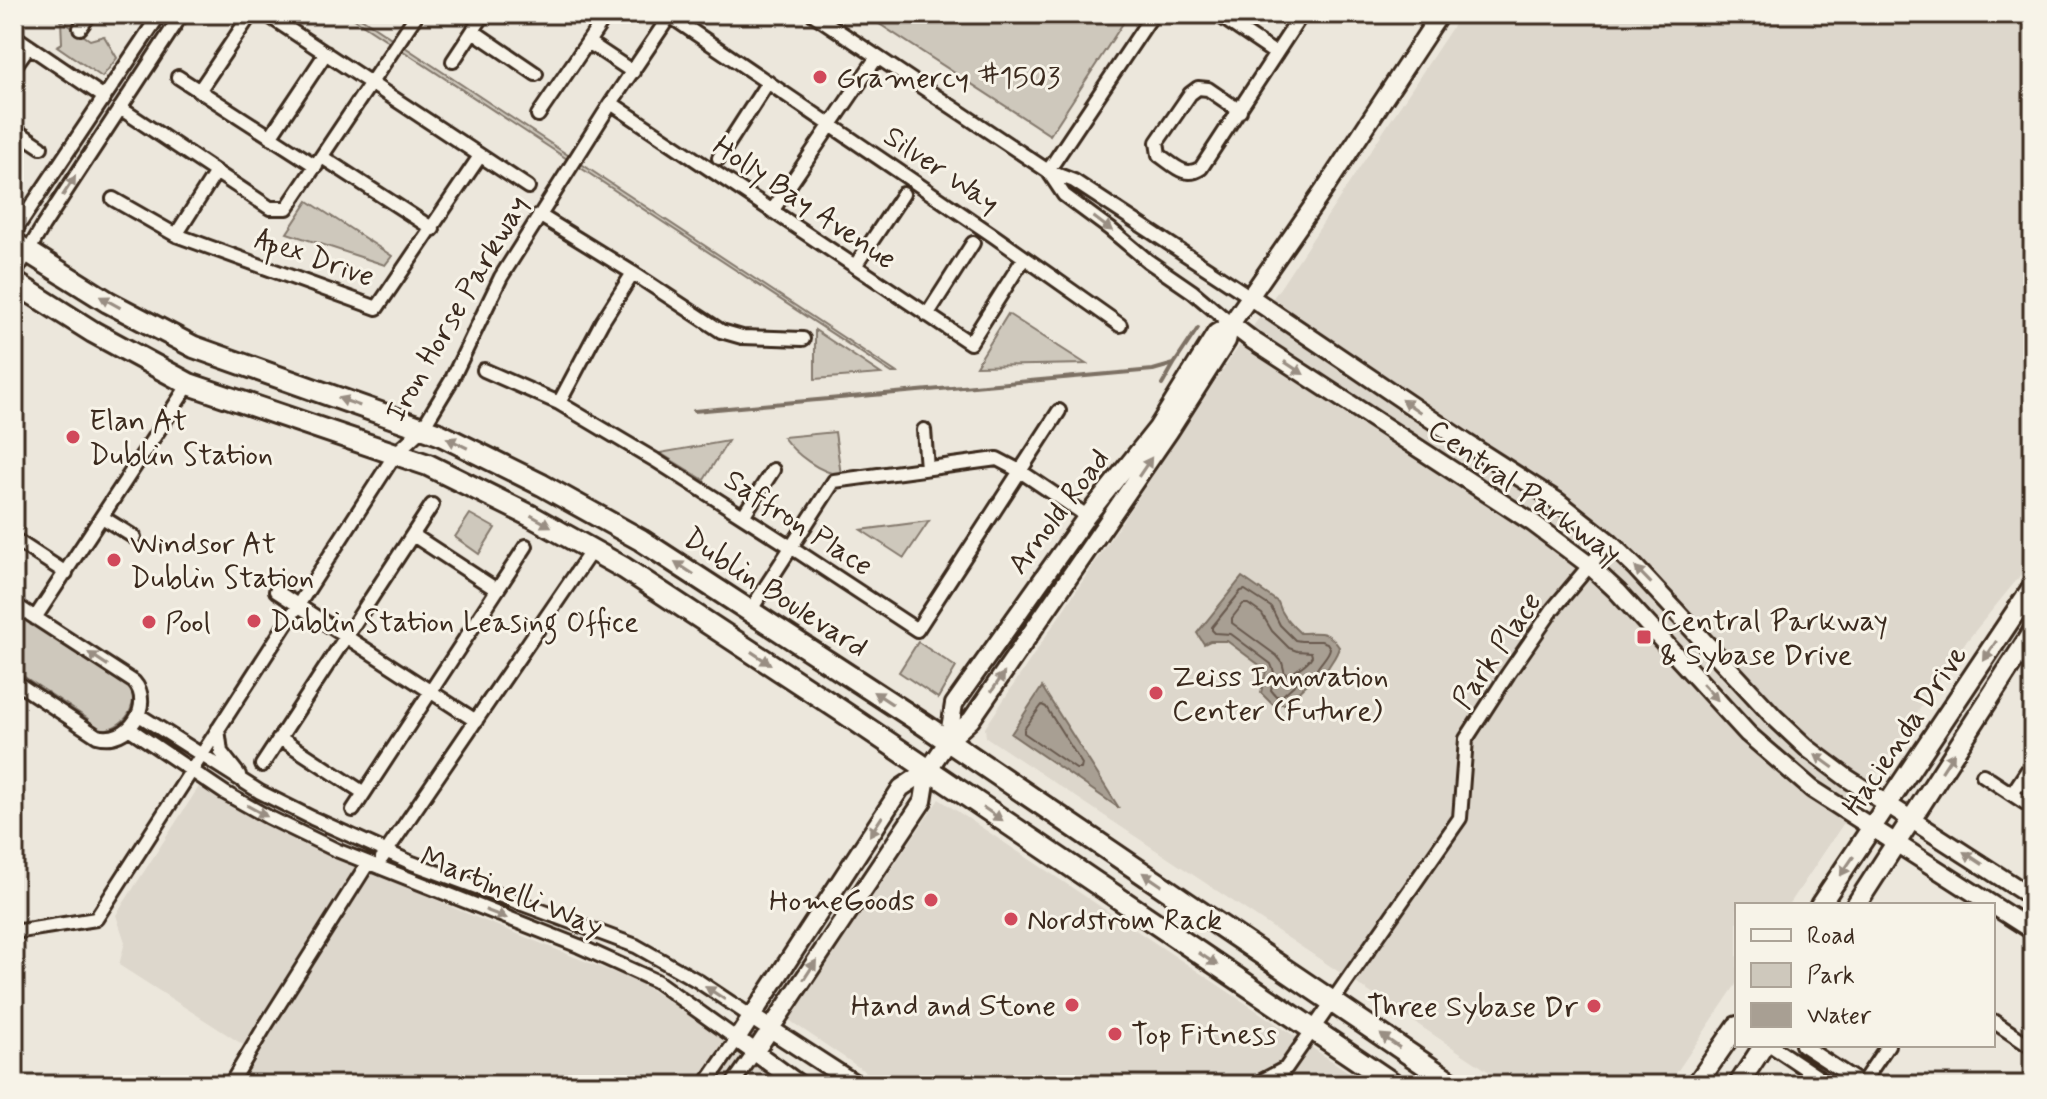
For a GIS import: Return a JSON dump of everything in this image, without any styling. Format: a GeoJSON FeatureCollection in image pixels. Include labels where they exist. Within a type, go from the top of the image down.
{"type":"FeatureCollection","features":[{"type":"Feature","properties":{"kind":"main road","name":"Dublin Boulevard"},"geometry":{"type":"LineString","coordinates":[[21,248],[108,302],[194,347],[439,434],[641,540],[948,741],[1455,1085]]}},
{"type":"Feature","properties":{"kind":"main road","name":"Dublin Boulevard"},"geometry":{"type":"LineString","coordinates":[[14,282],[93,332],[189,384],[428,465],[624,568],[1395,1085]]}},
{"type":"Feature","properties":{"kind":"main road","name":"Hacienda Drive"},"geometry":{"type":"LineString","coordinates":[[1821,903],[2033,586]]}},
{"type":"Feature","properties":{"kind":"main road","name":"Hacienda Drive"},"geometry":{"type":"LineString","coordinates":[[1857,903],[2033,631]]}},
{"type":"Feature","properties":{"kind":"main road"},"geometry":{"type":"LineString","coordinates":[[1696,1085],[1735,1029]]}},
{"type":"Feature","properties":{"kind":"main road"},"geometry":{"type":"LineString","coordinates":[[1738,1085],[1763,1047]]}},
{"type":"Feature","properties":{"kind":"street"},"geometry":{"type":"LineString","coordinates":[[80,28],[90,14]]}},
{"type":"Feature","properties":{"kind":"street"},"geometry":{"type":"LineString","coordinates":[[14,232],[160,14]]}},
{"type":"Feature","properties":{"kind":"street"},"geometry":{"type":"LineString","coordinates":[[14,275],[21,248],[182,14]]}},
{"type":"Feature","properties":{"kind":"street"},"geometry":{"type":"LineString","coordinates":[[199,91],[251,14]]}},
{"type":"Feature","properties":{"kind":"street"},"geometry":{"type":"LineString","coordinates":[[266,14],[528,187]]}},
{"type":"Feature","properties":{"kind":"street"},"geometry":{"type":"LineString","coordinates":[[120,108],[270,208],[287,208],[417,14]]}},
{"type":"Feature","properties":{"kind":"street"},"geometry":{"type":"LineString","coordinates":[[453,61],[484,14]]}},
{"type":"Feature","properties":{"kind":"street"},"geometry":{"type":"LineString","coordinates":[[538,115],[607,14]]}},
{"type":"Feature","properties":{"kind":"street","name":"Central Parkway"},"geometry":{"type":"LineString","coordinates":[[813,14],[1048,171],[1074,181],[1557,501],[1635,567],[1774,717],[1807,748],[1847,778],[2033,898]]}},
{"type":"Feature","properties":{"kind":"street"},"geometry":{"type":"LineString","coordinates":[[1048,171],[1153,14]]}},
{"type":"Feature","properties":{"kind":"street"},"geometry":{"type":"LineString","coordinates":[[1217,14],[1276,54]]}},
{"type":"Feature","properties":{"kind":"street"},"geometry":{"type":"LineString","coordinates":[[1240,111],[1208,89],[1198,88],[1190,94],[1157,142],[1159,155],[1187,173],[1201,168],[1240,111],[1302,14]]}},
{"type":"Feature","properties":{"kind":"street","name":"Arnold Road"},"geometry":{"type":"LineString","coordinates":[[705,1085],[901,788],[928,770],[948,741],[971,720],[1169,432],[1227,341],[1231,324],[1249,296],[1324,190],[1440,14]]}},
{"type":"Feature","properties":{"kind":"street","name":"Iron Horse Parkway"},"geometry":{"type":"LineString","coordinates":[[14,932],[96,919],[396,453],[422,429],[451,381],[501,277],[611,103],[671,15]]}},
{"type":"Feature","properties":{"kind":"street","name":"Silver Way"},"geometry":{"type":"LineString","coordinates":[[671,15],[1120,325]]}},
{"type":"Feature","properties":{"kind":"street"},"geometry":{"type":"LineString","coordinates":[[473,31],[536,74]]}},
{"type":"Feature","properties":{"kind":"street"},"geometry":{"type":"LineString","coordinates":[[14,36],[104,97]]}},
{"type":"Feature","properties":{"kind":"street"},"geometry":{"type":"LineString","coordinates":[[588,42],[633,72]]}},
{"type":"Feature","properties":{"kind":"street"},"geometry":{"type":"LineString","coordinates":[[14,67],[29,46]]}},
{"type":"Feature","properties":{"kind":"street"},"geometry":{"type":"LineString","coordinates":[[270,137],[326,53]]}},
{"type":"Feature","properties":{"kind":"street"},"geometry":{"type":"LineString","coordinates":[[772,211],[877,57]]}},
{"type":"Feature","properties":{"kind":"street"},"geometry":{"type":"LineString","coordinates":[[178,77],[270,137],[433,229]]}},
{"type":"Feature","properties":{"kind":"street"},"geometry":{"type":"LineString","coordinates":[[719,158],[768,82]]}},
{"type":"Feature","properties":{"kind":"street","name":"Holly Bay Avenue"},"geometry":{"type":"LineString","coordinates":[[611,103],[970,343],[1024,258]]}},
{"type":"Feature","properties":{"kind":"street"},"geometry":{"type":"LineString","coordinates":[[14,129],[41,147]]}},
{"type":"Feature","properties":{"kind":"street","name":"Apex Drive"},"geometry":{"type":"LineString","coordinates":[[113,199],[176,235],[377,308],[480,156]]}},
{"type":"Feature","properties":{"kind":"street","name":"Central Parkway"},"geometry":{"type":"LineString","coordinates":[[1048,171],[1064,195],[1264,349],[1533,523],[1589,565],[1617,591],[1748,734],[1812,789],[1990,903]]}},
{"type":"Feature","properties":{"kind":"street"},"geometry":{"type":"LineString","coordinates":[[176,235],[216,172]]}},
{"type":"Feature","properties":{"kind":"street"},"geometry":{"type":"LineString","coordinates":[[855,266],[903,194]]}},
{"type":"Feature","properties":{"kind":"street"},"geometry":{"type":"LineString","coordinates":[[539,215],[721,331],[742,337],[803,339]]}},
{"type":"Feature","properties":{"kind":"street"},"geometry":{"type":"LineString","coordinates":[[927,315],[973,243]]}},
{"type":"Feature","properties":{"kind":"street"},"geometry":{"type":"LineString","coordinates":[[559,403],[602,322],[633,273]]}},
{"type":"Feature","properties":{"kind":"street","name":"Arnold Road"},"geometry":{"type":"LineString","coordinates":[[948,741],[954,704],[1087,516],[1157,428],[1216,333],[1231,324]]}},
{"type":"Feature","properties":{"kind":"street","name":"Saffron Place"},"geometry":{"type":"LineString","coordinates":[[484,370],[559,403],[655,460],[917,630],[1020,471]]}},
{"type":"Feature","properties":{"kind":"street"},"geometry":{"type":"LineString","coordinates":[[35,618],[189,384]]}},
{"type":"Feature","properties":{"kind":"street"},"geometry":{"type":"LineString","coordinates":[[1020,471],[1059,411]]}},
{"type":"Feature","properties":{"kind":"street"},"geometry":{"type":"LineString","coordinates":[[924,430],[927,468]]}},
{"type":"Feature","properties":{"kind":"street"},"geometry":{"type":"LineString","coordinates":[[750,611],[834,481],[997,459],[1087,516]]}},
{"type":"Feature","properties":{"kind":"street"},"geometry":{"type":"LineString","coordinates":[[743,516],[773,470]]}},
{"type":"Feature","properties":{"kind":"street"},"geometry":{"type":"LineString","coordinates":[[262,765],[432,505]]}},
{"type":"Feature","properties":{"kind":"street"},"geometry":{"type":"LineString","coordinates":[[102,517],[134,537]]}},
{"type":"Feature","properties":{"kind":"street"},"geometry":{"type":"LineString","coordinates":[[413,535],[497,590]]}},
{"type":"Feature","properties":{"kind":"street"},"geometry":{"type":"LineString","coordinates":[[14,539],[66,573]]}},
{"type":"Feature","properties":{"kind":"street","name":"Park Place"},"geometry":{"type":"LineString","coordinates":[[1254,1085],[1286,1068],[1460,818],[1466,739],[1553,609],[1609,542]]}},
{"type":"Feature","properties":{"kind":"street"},"geometry":{"type":"LineString","coordinates":[[353,810],[526,546]]}},
{"type":"Feature","properties":{"kind":"street"},"geometry":{"type":"LineString","coordinates":[[230,1085],[372,865],[386,852],[592,550]]}},
{"type":"Feature","properties":{"kind":"street"},"geometry":{"type":"LineString","coordinates":[[276,591],[476,721]]}},
{"type":"Feature","properties":{"kind":"street"},"geometry":{"type":"LineString","coordinates":[[14,604],[134,682],[140,698],[139,715],[130,729],[113,737],[97,736],[14,681]]}},
{"type":"Feature","properties":{"kind":"street","name":"Martinelli Way"},"geometry":{"type":"LineString","coordinates":[[139,715],[260,792],[386,852],[636,946],[698,981],[857,1085]]}},
{"type":"Feature","properties":{"kind":"street","name":"Martinelli Way"},"geometry":{"type":"LineString","coordinates":[[130,729],[225,793],[336,850],[579,946],[656,981],[800,1085]]}},
{"type":"Feature","properties":{"kind":"street","name":"Martinelli Way"},"geometry":{"type":"LineString","coordinates":[[218,729],[221,752],[240,775],[289,806]]}},
{"type":"Feature","properties":{"kind":"street"},"geometry":{"type":"LineString","coordinates":[[280,738],[364,793]]}},
{"type":"Feature","properties":{"kind":"street"},"geometry":{"type":"LineString","coordinates":[[2012,794],[2033,762]]}},
{"type":"Feature","properties":{"kind":"street","name":"Arnold Road"},"geometry":{"type":"LineString","coordinates":[[732,1085],[923,801],[928,770]]}},
{"type":"Feature","properties":{"kind":"street"},"geometry":{"type":"LineString","coordinates":[[1983,775],[2033,808]]}},
{"type":"Feature","properties":{"kind":"street","name":"Central Parkway"},"geometry":{"type":"LineString","coordinates":[[1995,906],[2033,931]]}},
{"type":"Feature","properties":{"kind":"street"},"geometry":{"type":"LineString","coordinates":[[1995,1022],[2033,1048]]}},
{"type":"Feature","properties":{"kind":"street"},"geometry":{"type":"LineString","coordinates":[[1773,1047],[1830,1085]]}},
{"type":"Feature","properties":{"kind":"street"},"geometry":{"type":"LineString","coordinates":[[1805,1047],[1862,1084],[1887,1047]]}},
{"type":"Feature","properties":{"kind":"shaded area"},"geometry":{"type":"Polygon","coordinates":[[[1461,14],[2033,14],[2033,560],[1957,653],[1790,903],[1735,903],[1735,986],[1668,1085],[1509,1085],[986,737],[985,728],[1461,14]]]}},
{"type":"Feature","properties":{"kind":"shaded area"},"geometry":{"type":"Polygon","coordinates":[[[200,785],[267,824],[463,912],[642,984],[717,1033],[778,1085],[240,1085],[259,1055],[119,965],[125,942],[116,915],[200,785]]]}},
{"type":"Feature","properties":{"kind":"shaded area"},"geometry":{"type":"Polygon","coordinates":[[[939,799],[1368,1085],[885,1085],[789,1020],[939,799]]]}},
{"type":"Feature","properties":{"kind":"green space"},"geometry":{"type":"Polygon","coordinates":[[[347,14],[355,14],[897,373],[892,373],[347,14]]]}},
{"type":"Feature","properties":{"kind":"green space"},"geometry":{"type":"Polygon","coordinates":[[[864,14],[1129,14],[1050,135],[864,14]]]}},
{"type":"Feature","properties":{"kind":"green space"},"geometry":{"type":"Polygon","coordinates":[[[61,20],[90,40],[104,36],[117,58],[102,77],[57,46],[62,43],[61,20]]]}},
{"type":"Feature","properties":{"kind":"green space"},"geometry":{"type":"Polygon","coordinates":[[[308,201],[392,256],[385,265],[287,233],[308,201]]]}},
{"type":"Feature","properties":{"kind":"green space"},"geometry":{"type":"Polygon","coordinates":[[[1008,314],[1086,364],[976,366],[1008,314]]]}},
{"type":"Feature","properties":{"kind":"green space"},"geometry":{"type":"Polygon","coordinates":[[[815,330],[881,374],[815,379],[815,330]]]}},
{"type":"Feature","properties":{"kind":"green space"},"geometry":{"type":"Polygon","coordinates":[[[835,432],[841,475],[809,462],[783,437],[835,432]]]}},
{"type":"Feature","properties":{"kind":"green space"},"geometry":{"type":"Polygon","coordinates":[[[728,441],[704,480],[660,453],[728,441]]]}},
{"type":"Feature","properties":{"kind":"green space"},"geometry":{"type":"Polygon","coordinates":[[[470,514],[495,528],[479,554],[455,537],[470,514]]]}},
{"type":"Feature","properties":{"kind":"green space"},"geometry":{"type":"Polygon","coordinates":[[[929,521],[904,558],[861,530],[929,521]]]}},
{"type":"Feature","properties":{"kind":"green space"},"geometry":{"type":"Polygon","coordinates":[[[14,611],[126,682],[132,690],[133,703],[121,723],[107,729],[92,727],[88,719],[14,670],[14,611]]]}},
{"type":"Feature","properties":{"kind":"green space"},"geometry":{"type":"Polygon","coordinates":[[[918,642],[956,667],[938,698],[899,672],[918,642]]]}},
{"type":"Feature","properties":{"kind":"water"},"geometry":{"type":"Polygon","coordinates":[[[1242,577],[1278,602],[1284,615],[1300,633],[1327,635],[1339,647],[1324,678],[1308,683],[1286,704],[1272,704],[1261,693],[1266,670],[1227,641],[1204,644],[1197,633],[1242,577]]]}},
{"type":"Feature","properties":{"kind":"water"},"geometry":{"type":"Polygon","coordinates":[[[1042,687],[1119,808],[1011,734],[1042,687]]]}},
{"type":"Feature","properties":{"kind":"waterway"},"geometry":{"type":"LineString","coordinates":[[694,411],[1153,370],[1174,364],[1198,328]]}},
{"type":"Feature","properties":{"kind":"waterway"},"geometry":{"type":"LineString","coordinates":[[1162,385],[1174,364]]}},
{"type":"Feature","properties":{"kind":"place","name":"Gramercy #1503"},"geometry":{"type":"Point","coordinates":[820,77]}},
{"type":"Feature","properties":{"kind":"place","name":"Elan At Dublin Station"},"geometry":{"type":"Point","coordinates":[73,437]}},
{"type":"Feature","properties":{"kind":"place","name":"Windsor At Dublin Station"},"geometry":{"type":"Point","coordinates":[114,560]}},
{"type":"Feature","properties":{"kind":"place","name":"Dublin Station Leasing Office"},"geometry":{"type":"Point","coordinates":[254,621]}},
{"type":"Feature","properties":{"kind":"place","name":"Pool"},"geometry":{"type":"Point","coordinates":[149,622]}},
{"type":"Feature","properties":{"kind":"place","name":"Central Parkway & Sybase Drive"},"geometry":{"type":"Point","coordinates":[1644,637]}},
{"type":"Feature","properties":{"kind":"place","name":"Zeiss Innovation Center (Future)"},"geometry":{"type":"Point","coordinates":[1156,693]}},
{"type":"Feature","properties":{"kind":"place","name":"HomeGoods"},"geometry":{"type":"Point","coordinates":[931,900]}},
{"type":"Feature","properties":{"kind":"place","name":"Nordstrom Rack"},"geometry":{"type":"Point","coordinates":[1011,919]}},
{"type":"Feature","properties":{"kind":"place","name":"Hand and Stone"},"geometry":{"type":"Point","coordinates":[1072,1005]}},
{"type":"Feature","properties":{"kind":"place","name":"Three Sybase Dr"},"geometry":{"type":"Point","coordinates":[1594,1006]}},
{"type":"Feature","properties":{"kind":"place","name":"Top Fitness"},"geometry":{"type":"Point","coordinates":[1115,1034]}}]}
